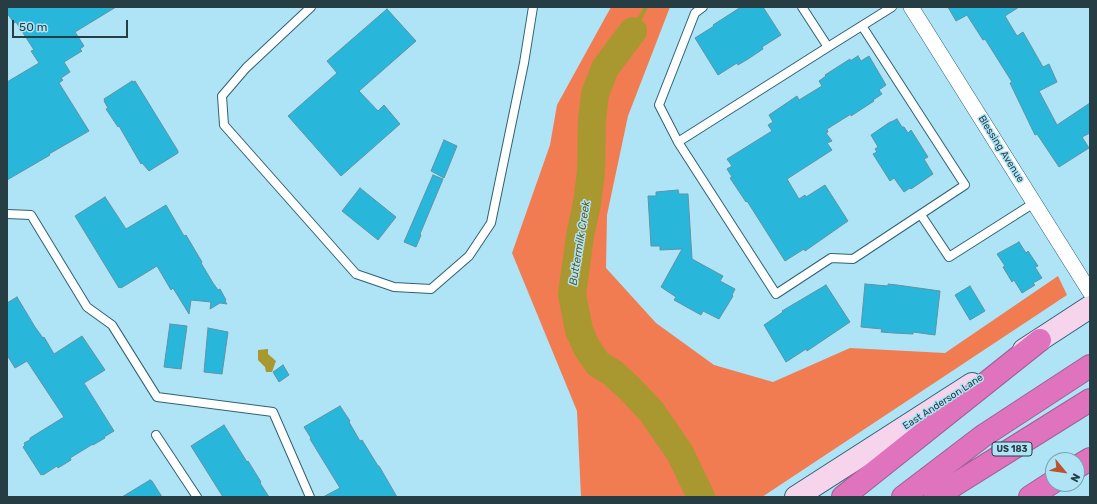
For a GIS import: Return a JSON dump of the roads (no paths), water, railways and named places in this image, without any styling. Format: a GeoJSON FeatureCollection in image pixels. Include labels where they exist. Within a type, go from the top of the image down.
{"type":"FeatureCollection","features":[{"type":"Feature","properties":{"kind":"highway"},"geometry":{"type":"LineString","coordinates":[[843,497],[1040,340]]}},
{"type":"Feature","properties":{"kind":"highway"},"geometry":{"type":"LineString","coordinates":[[902,497],[983,436],[1090,366]]}},
{"type":"Feature","properties":{"kind":"highway","name":"US 183"},"geometry":{"type":"LineString","coordinates":[[934,497],[1090,400]]}},
{"type":"Feature","properties":{"kind":"highway"},"geometry":{"type":"LineString","coordinates":[[1030,497],[1045,487]]}},
{"type":"Feature","properties":{"kind":"main road","name":"East Anderson Lane"},"geometry":{"type":"LineString","coordinates":[[796,497],[1090,307]]}},
{"type":"Feature","properties":{"kind":"street","name":"Blessing Avenue"},"geometry":{"type":"LineString","coordinates":[[911,7],[1090,292]]}},
{"type":"Feature","properties":{"kind":"lane"},"geometry":{"type":"LineString","coordinates":[[311,7],[246,68],[222,96],[224,125],[356,274],[394,287],[431,289],[469,256],[491,223],[534,7]]}},
{"type":"Feature","properties":{"kind":"lane"},"geometry":{"type":"LineString","coordinates":[[703,7],[695,12],[659,105],[678,142],[776,294],[831,258],[853,259],[965,185],[862,26]]}},
{"type":"Feature","properties":{"kind":"lane"},"geometry":{"type":"LineString","coordinates":[[802,7],[828,47]]}},
{"type":"Feature","properties":{"kind":"lane"},"geometry":{"type":"LineString","coordinates":[[678,142],[892,7]]}},
{"type":"Feature","properties":{"kind":"lane"},"geometry":{"type":"LineString","coordinates":[[921,214],[949,257],[1034,203]]}},
{"type":"Feature","properties":{"kind":"lane"},"geometry":{"type":"LineString","coordinates":[[7,214],[31,215],[87,307],[112,325],[157,398],[273,412],[310,497]]}},
{"type":"Feature","properties":{"kind":"lane"},"geometry":{"type":"LineString","coordinates":[[156,435],[197,497]]}},
{"type":"Feature","properties":{"kind":"waterway","name":"Buttermilk Creek"},"geometry":{"type":"LineString","coordinates":[[633,31],[646,7]]}},
{"type":"Feature","properties":{"kind":"waterway","name":"Buttermilk Creek"},"geometry":{"type":"LineString","coordinates":[[633,31],[605,68],[595,94],[592,120],[591,172],[572,294],[579,330],[587,348],[598,364],[613,373],[651,411],[680,453],[701,497]]}}]}
